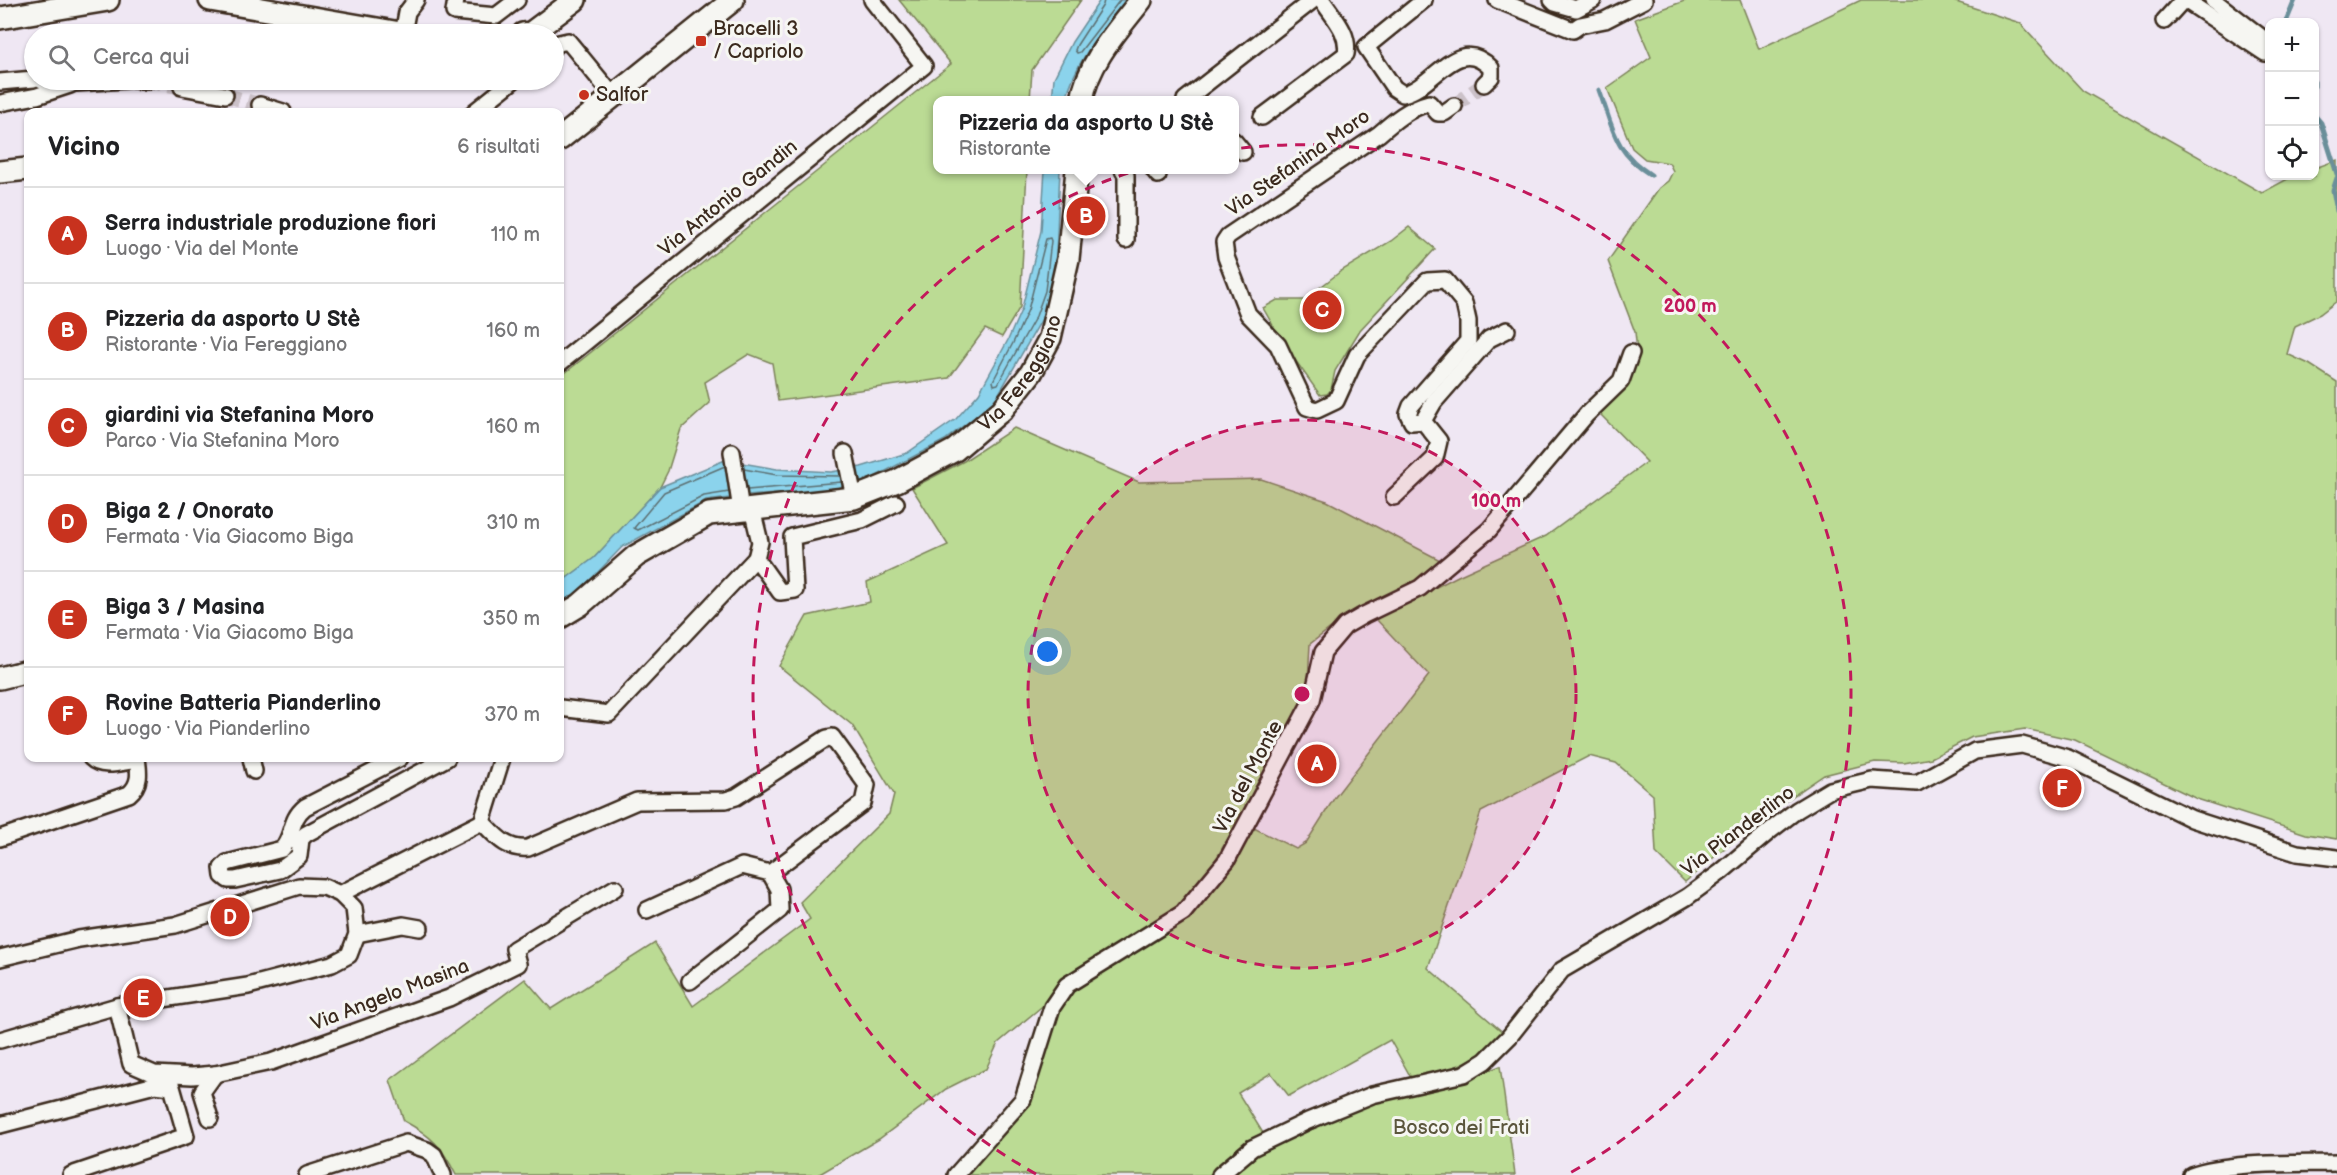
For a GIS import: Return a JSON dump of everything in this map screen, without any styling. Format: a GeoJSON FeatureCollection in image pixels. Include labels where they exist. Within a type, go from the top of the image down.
{"type":"FeatureCollection","features":[{"type":"Feature","properties":{"kind":"street"},"geometry":{"type":"LineString","coordinates":[[0,18],[108,0]]}},
{"type":"Feature","properties":{"kind":"street"},"geometry":{"type":"LineString","coordinates":[[210,0],[348,24]]}},
{"type":"Feature","properties":{"kind":"street"},"geometry":{"type":"LineString","coordinates":[[406,24],[408,12],[416,0]]}},
{"type":"Feature","properties":{"kind":"street"},"geometry":{"type":"LineString","coordinates":[[456,0],[454,12],[496,16],[517,0]]}},
{"type":"Feature","properties":{"kind":"street"},"geometry":{"type":"LineString","coordinates":[[543,24],[575,0]]}},
{"type":"Feature","properties":{"kind":"street"},"geometry":{"type":"LineString","coordinates":[[564,136],[733,0]]}},
{"type":"Feature","properties":{"kind":"street","name":"Via Antonio Gandin"},"geometry":{"type":"LineString","coordinates":[[564,360],[924,66],[872,0]]}},
{"type":"Feature","properties":{"kind":"street"},"geometry":{"type":"LineString","coordinates":[[1083,96],[1084,88],[1101,54],[1141,0]]}},
{"type":"Feature","properties":{"kind":"street"},"geometry":{"type":"LineString","coordinates":[[1190,96],[1312,0]]}},
{"type":"Feature","properties":{"kind":"street"},"geometry":{"type":"LineString","coordinates":[[1263,117],[1346,54],[1348,42],[1345,34],[1322,0]]}},
{"type":"Feature","properties":{"kind":"street"},"geometry":{"type":"LineString","coordinates":[[1424,0],[1366,47],[1394,88],[1403,94],[1413,92],[1455,58],[1470,56],[1483,60],[1491,68],[1491,77],[1484,84]]}},
{"type":"Feature","properties":{"kind":"street"},"geometry":{"type":"LineString","coordinates":[[1497,0],[1573,30],[1580,25],[1605,20],[1644,0]]}},
{"type":"Feature","properties":{"kind":"street"},"geometry":{"type":"LineString","coordinates":[[1552,0],[1576,9],[1593,0]]}},
{"type":"Feature","properties":{"kind":"street"},"geometry":{"type":"LineString","coordinates":[[2164,21],[2184,0],[2265,53]]}},
{"type":"Feature","properties":{"kind":"street"},"geometry":{"type":"LineString","coordinates":[[2213,0],[2265,40]]}},
{"type":"Feature","properties":{"kind":"street"},"geometry":{"type":"LineString","coordinates":[[564,42],[568,41],[614,97]]}},
{"type":"Feature","properties":{"kind":"street"},"geometry":{"type":"LineString","coordinates":[[0,82],[24,80]]}},
{"type":"Feature","properties":{"kind":"street"},"geometry":{"type":"LineString","coordinates":[[0,103],[55,90]]}},
{"type":"Feature","properties":{"kind":"street"},"geometry":{"type":"LineString","coordinates":[[198,90],[225,95]]}},
{"type":"Feature","properties":{"kind":"street"},"geometry":{"type":"LineString","coordinates":[[479,108],[502,90]]}},
{"type":"Feature","properties":{"kind":"street","name":"Via Stefanina Moro"},"geometry":{"type":"LineString","coordinates":[[1394,497],[1435,458],[1439,441],[1423,422],[1412,422],[1408,414],[1411,406],[1468,341],[1468,321],[1464,303],[1445,280],[1427,280],[1357,355],[1336,401],[1317,410],[1307,407],[1278,345],[1248,314],[1226,257],[1224,242],[1228,236],[1379,134],[1416,106],[1429,103],[1438,113],[1444,113],[1454,106]]}},
{"type":"Feature","properties":{"kind":"street"},"geometry":{"type":"LineString","coordinates":[[260,105],[270,108]]}},
{"type":"Feature","properties":{"kind":"street"},"geometry":{"type":"LineString","coordinates":[[0,172],[24,169]]}},
{"type":"Feature","properties":{"kind":"street","name":"Via Fereggiano"},"geometry":{"type":"LineString","coordinates":[[564,615],[580,605],[636,556],[709,514],[744,506],[853,494],[897,481],[955,450],[1002,410],[1031,373],[1050,338],[1068,259],[1078,174]]}},
{"type":"Feature","properties":{"kind":"street"},"geometry":{"type":"LineString","coordinates":[[1125,174],[1126,240]]}},
{"type":"Feature","properties":{"kind":"street"},"geometry":{"type":"LineString","coordinates":[[1423,422],[1434,402],[1489,339],[1507,330]]}},
{"type":"Feature","properties":{"kind":"street","name":"Via del Monte"},"geometry":{"type":"LineString","coordinates":[[956,1175],[1023,1099],[1052,1007],[1067,985],[1183,914],[1227,860],[1312,700],[1323,652],[1345,626],[1420,588],[1489,530],[1587,414],[1621,381],[1631,353]]}},
{"type":"Feature","properties":{"kind":"street"},"geometry":{"type":"LineString","coordinates":[[564,708],[609,714],[756,558],[760,542],[744,506],[732,455]]}},
{"type":"Feature","properties":{"kind":"street"},"geometry":{"type":"LineString","coordinates":[[846,459],[853,494]]}},
{"type":"Feature","properties":{"kind":"street"},"geometry":{"type":"LineString","coordinates":[[756,558],[780,592],[795,590],[792,537],[862,520],[896,503]]}},
{"type":"Feature","properties":{"kind":"street"},"geometry":{"type":"LineString","coordinates":[[0,678],[24,672]]}},
{"type":"Feature","properties":{"kind":"street"},"geometry":{"type":"LineString","coordinates":[[482,822],[505,844],[516,849],[528,848],[637,801],[726,800],[736,797],[827,738],[832,737],[867,785],[863,803],[770,873]]}},
{"type":"Feature","properties":{"kind":"street","name":"Via Pianderlino"},"geometry":{"type":"LineString","coordinates":[[1220,1175],[1252,1148],[1308,1122],[1372,1095],[1464,1074],[1485,1061],[1509,1037],[1562,970],[1687,897],[1797,810],[1830,790],[1872,780],[1917,783],[1975,751],[2022,745],[2068,758],[2192,819],[2297,853],[2337,858]]}},
{"type":"Feature","properties":{"kind":"street"},"geometry":{"type":"LineString","coordinates":[[98,762],[106,764],[118,762]]}},
{"type":"Feature","properties":{"kind":"street"},"geometry":{"type":"LineString","coordinates":[[0,838],[129,794],[138,781],[137,762]]}},
{"type":"Feature","properties":{"kind":"street"},"geometry":{"type":"LineString","coordinates":[[392,762],[305,807],[295,816],[286,845],[282,849],[227,862],[222,868],[223,876],[228,880],[236,880],[280,870],[299,856],[302,839],[306,834],[440,762]]}},
{"type":"Feature","properties":{"kind":"street"},"geometry":{"type":"LineString","coordinates":[[340,894],[482,822],[501,762]]}},
{"type":"Feature","properties":{"kind":"street"},"geometry":{"type":"LineString","coordinates":[[647,910],[742,866],[770,873],[779,889],[780,910],[690,981]]}},
{"type":"Feature","properties":{"kind":"street"},"geometry":{"type":"LineString","coordinates":[[0,958],[79,939],[175,925],[299,886],[324,887],[340,894],[354,908],[357,934],[349,955],[332,964],[248,986],[117,1006],[0,1040]]}},
{"type":"Feature","properties":{"kind":"street","name":"Via Angelo Masina"},"geometry":{"type":"LineString","coordinates":[[117,1006],[131,1064],[154,1074],[192,1076],[215,1074],[271,1062],[449,998],[518,964],[514,950],[615,888]]}},
{"type":"Feature","properties":{"kind":"street"},"geometry":{"type":"LineString","coordinates":[[357,934],[403,925],[420,928]]}},
{"type":"Feature","properties":{"kind":"street"},"geometry":{"type":"LineString","coordinates":[[210,1118],[202,1092],[215,1074]]}},
{"type":"Feature","properties":{"kind":"street"},"geometry":{"type":"LineString","coordinates":[[0,1125],[155,1085],[172,1087],[186,1136],[71,1175]]}},
{"type":"Feature","properties":{"kind":"street"},"geometry":{"type":"LineString","coordinates":[[307,1175],[406,1143],[427,1150],[434,1155],[443,1175]]}},
{"type":"Feature","properties":{"kind":"street"},"geometry":{"type":"LineString","coordinates":[[2202,1174],[2242,1167],[2337,1163]]}},
{"type":"Feature","properties":{"kind":"green space"},"geometry":{"type":"Polygon","coordinates":[[[899,0],[1081,0],[1032,70],[1030,96],[933,96],[933,174],[1027,174],[1020,307],[1002,337],[985,329],[949,378],[778,401],[772,363],[749,354],[705,382],[710,403],[681,429],[668,471],[660,487],[594,558],[564,580],[564,374],[951,64],[899,0]]]}},
{"type":"Feature","properties":{"kind":"green space"},"geometry":{"type":"Polygon","coordinates":[[[1687,0],[1740,0],[1759,49],[1861,0],[1950,0],[2020,23],[2083,91],[2262,193],[2286,180],[2319,180],[2319,167],[2337,160],[2337,301],[2320,314],[2295,326],[2287,354],[2309,364],[2337,382],[2337,839],[2306,834],[2197,799],[2075,740],[2025,729],[1972,737],[1931,758],[1904,763],[1875,762],[1824,775],[1759,819],[1685,882],[1656,853],[1653,795],[1616,763],[1589,756],[1481,812],[1428,968],[1505,1034],[1485,1051],[1451,1068],[1413,1081],[1390,1040],[1289,1096],[1271,1073],[1238,1093],[1263,1133],[1209,1175],[963,1175],[1029,1098],[1066,994],[1185,917],[1208,897],[1226,873],[1252,827],[1296,849],[1306,843],[1335,797],[1429,675],[1375,618],[1458,576],[1546,536],[1647,462],[1598,412],[1637,351],[1635,332],[1608,261],[1659,188],[1668,181],[1673,171],[1669,163],[1645,159],[1632,148],[1607,88],[1651,57],[1635,19],[1687,0]]]}},
{"type":"Feature","properties":{"kind":"green space"},"geometry":{"type":"Polygon","coordinates":[[[1409,227],[1435,249],[1360,330],[1335,371],[1331,390],[1327,394],[1320,395],[1283,343],[1263,308],[1277,300],[1304,300],[1341,271],[1391,241],[1409,227]]]}},
{"type":"Feature","properties":{"kind":"green space"},"geometry":{"type":"Polygon","coordinates":[[[1014,428],[1139,482],[1261,479],[1327,501],[1440,560],[1415,583],[1340,621],[1310,644],[1307,700],[1200,887],[1179,909],[1046,1003],[998,1043],[986,1069],[946,1089],[879,1139],[818,1175],[456,1175],[435,1143],[404,1121],[390,1080],[525,979],[551,1009],[655,943],[693,1006],[810,919],[800,902],[889,814],[894,794],[852,725],[779,666],[807,616],[870,602],[867,582],[948,545],[912,488],[964,461],[1014,428]]]}},
{"type":"Feature","properties":{"kind":"green space","name":"Bosco dei Frati"},"geometry":{"type":"Polygon","coordinates":[[[1500,1066],[1515,1175],[1234,1175],[1254,1156],[1375,1100],[1467,1079],[1500,1066]]]}},
{"type":"Feature","properties":{"kind":"water"},"geometry":{"type":"Polygon","coordinates":[[[1100,0],[1127,0],[1082,60],[1067,96],[1052,96],[1054,78],[1072,42],[1100,0]]]}},
{"type":"Feature","properties":{"kind":"water"},"geometry":{"type":"Polygon","coordinates":[[[1045,174],[1060,174],[1056,254],[1051,292],[1042,319],[994,402],[945,440],[865,482],[836,490],[706,501],[622,547],[574,597],[564,601],[564,580],[594,558],[660,487],[725,460],[777,469],[831,472],[861,467],[907,453],[956,419],[979,393],[1008,340],[1022,308],[1041,231],[1045,174]]]}},
{"type":"Feature","properties":{"kind":"waterway"},"geometry":{"type":"LineString","coordinates":[[2288,18],[2295,0]]}},
{"type":"Feature","properties":{"kind":"waterway"},"geometry":{"type":"LineString","coordinates":[[1599,90],[1612,128],[1622,148],[1629,157],[1651,175]]}},
{"type":"Feature","properties":{"kind":"waterway"},"geometry":{"type":"LineString","coordinates":[[2319,121],[2337,174]]}},
{"type":"Feature","properties":{"kind":"waterway"},"geometry":{"type":"LineString","coordinates":[[2337,178],[2333,190],[2337,211]]}},
{"type":"Feature","properties":{"kind":"tunnel"},"geometry":{"type":"LineString","coordinates":[[1454,106],[1484,84]]}},
{"type":"Feature","properties":{"kind":"tunnel"},"geometry":{"type":"LineString","coordinates":[[225,95],[260,105]]}},
{"type":"Feature","properties":{"kind":"place","name":"Bracelli 3 / Capriolo"},"geometry":{"type":"Point","coordinates":[701,41]}},
{"type":"Feature","properties":{"kind":"place","name":"Salfor"},"geometry":{"type":"Point","coordinates":[584,95]}},
{"type":"Feature","properties":{"kind":"place","name":"Pizzeria da asporto U Stè"},"geometry":{"type":"Point","coordinates":[1086,216]}},
{"type":"Feature","properties":{"kind":"place","name":"giardini via Stefanina Moro"},"geometry":{"type":"Point","coordinates":[1322,310]}},
{"type":"Feature","properties":{"kind":"place","name":"Serra industriale produzione fiori"},"geometry":{"type":"Point","coordinates":[1317,764]}},
{"type":"Feature","properties":{"kind":"place","name":"Rovine Batteria Pianderlino"},"geometry":{"type":"Point","coordinates":[2062,788]}},
{"type":"Feature","properties":{"kind":"place","name":"Biga 2 / Onorato"},"geometry":{"type":"Point","coordinates":[230,917]}},
{"type":"Feature","properties":{"kind":"place","name":"Biga 3 / Masina"},"geometry":{"type":"Point","coordinates":[143,998]}}]}
